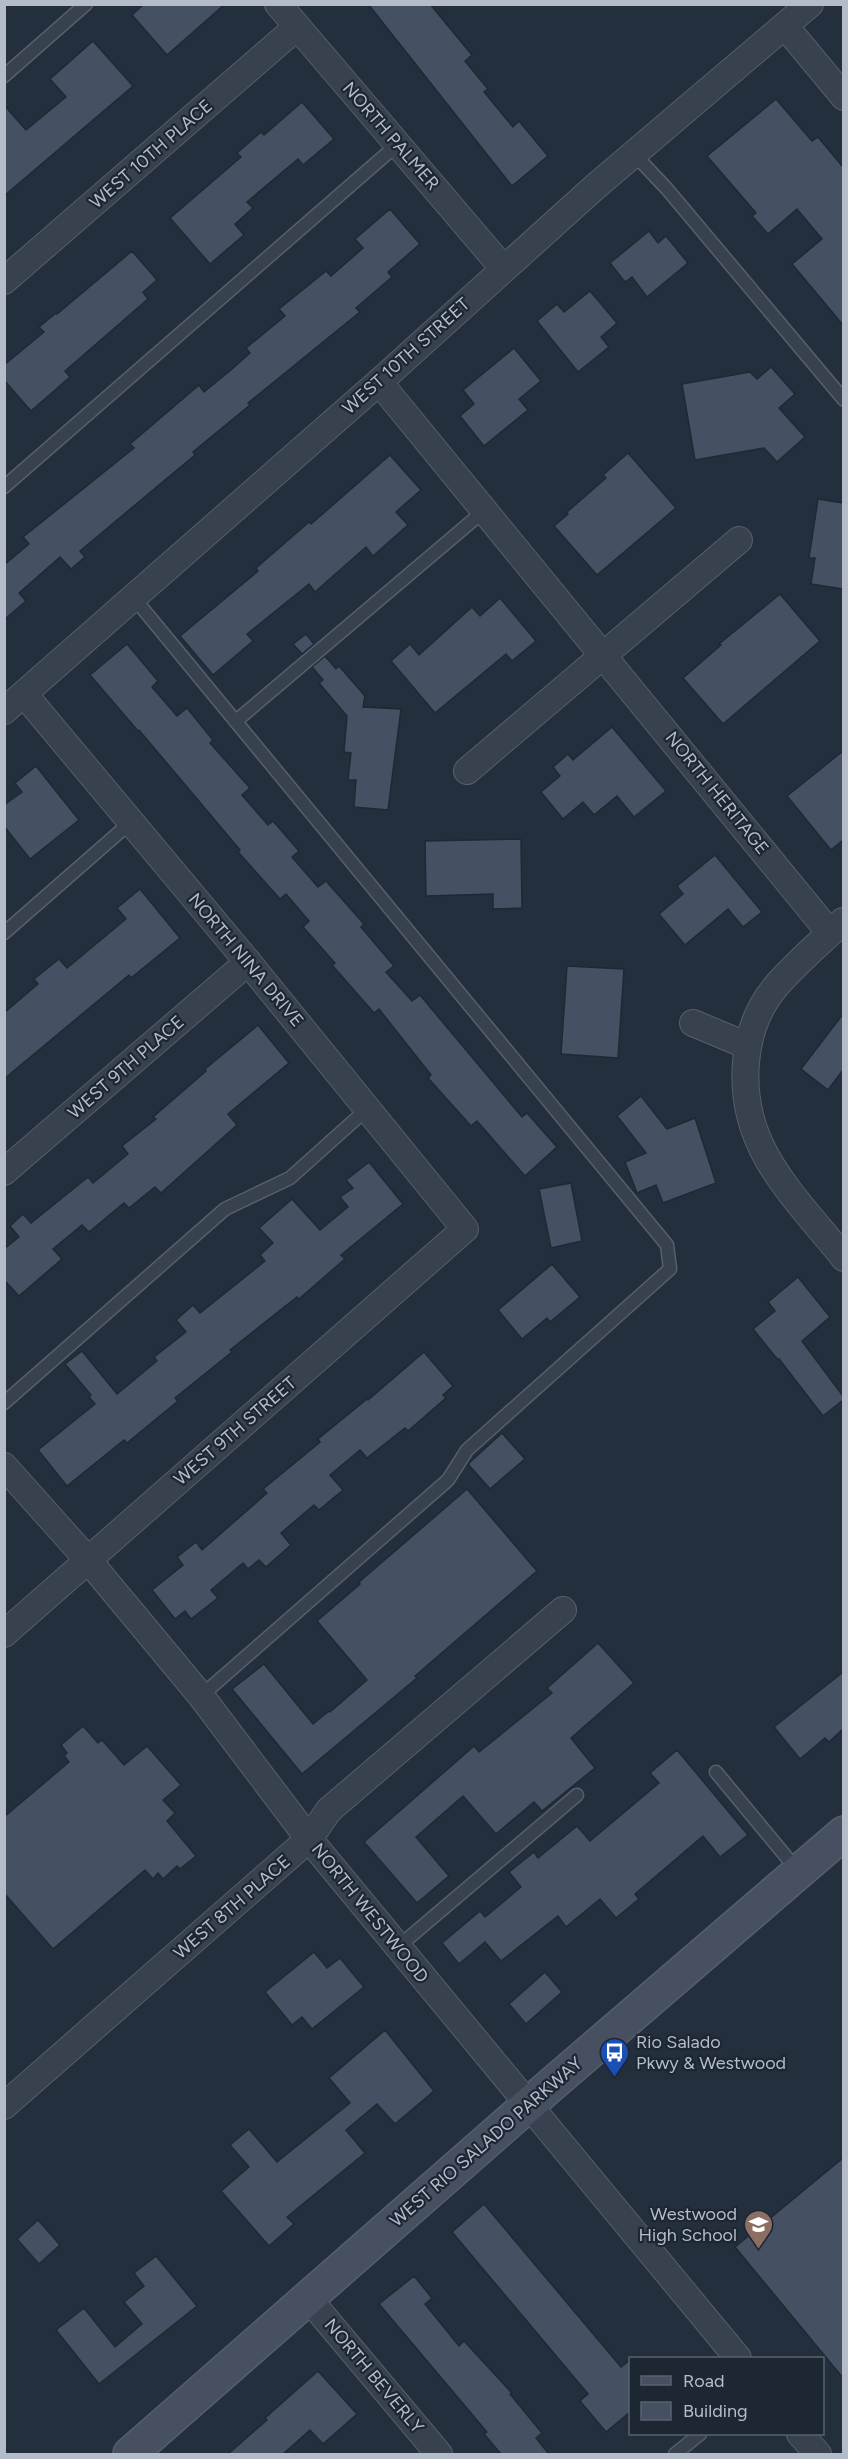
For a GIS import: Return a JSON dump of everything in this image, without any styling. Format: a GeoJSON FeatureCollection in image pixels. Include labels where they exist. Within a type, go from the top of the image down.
{"type":"FeatureCollection","features":[{"type":"Feature","properties":{"kind":"main road","name":"WEST RIO SALADO PARKWAY"},"geometry":{"type":"LineString","coordinates":[[130,2454],[843,1833]]}},
{"type":"Feature","properties":{"kind":"street","name":"NORTH PALMER"},"geometry":{"type":"LineString","coordinates":[[278,4],[503,268]]}},
{"type":"Feature","properties":{"kind":"street","name":"WEST 10TH STREET"},"geometry":{"type":"LineString","coordinates":[[4,711],[379,382],[503,268],[810,4]]}},
{"type":"Feature","properties":{"kind":"street"},"geometry":{"type":"LineString","coordinates":[[785,26],[843,97]]}},
{"type":"Feature","properties":{"kind":"street","name":"WEST 10TH PLACE"},"geometry":{"type":"LineString","coordinates":[[4,281],[297,27]]}},
{"type":"Feature","properties":{"kind":"street","name":"NORTH HERITAGE"},"geometry":{"type":"LineString","coordinates":[[379,382],[603,654],[837,927],[777,985],[761,1010],[748,1046],[745,1080],[750,1112],[762,1149],[788,1188],[843,1258]]}},
{"type":"Feature","properties":{"kind":"street"},"geometry":{"type":"LineString","coordinates":[[467,771],[738,540]]}},
{"type":"Feature","properties":{"kind":"street","name":"NORTH NINA DRIVE"},"geometry":{"type":"LineString","coordinates":[[24,694],[248,962],[465,1229]]}},
{"type":"Feature","properties":{"kind":"street","name":"WEST 9TH PLACE"},"geometry":{"type":"LineString","coordinates":[[4,1172],[248,962]]}},
{"type":"Feature","properties":{"kind":"street"},"geometry":{"type":"LineString","coordinates":[[693,1023],[748,1046]]}},
{"type":"Feature","properties":{"kind":"street","name":"WEST 9TH STREET"},"geometry":{"type":"LineString","coordinates":[[4,1634],[465,1229]]}},
{"type":"Feature","properties":{"kind":"street","name":"NORTH WESTWOOD"},"geometry":{"type":"LineString","coordinates":[[4,1466],[88,1560],[201,1696],[309,1839],[737,2357]]}},
{"type":"Feature","properties":{"kind":"street","name":"WEST 8TH PLACE"},"geometry":{"type":"LineString","coordinates":[[4,2106],[309,1839],[329,1810],[563,1610]]}},
{"type":"Feature","properties":{"kind":"street","name":"NORTH BEVERLY"},"geometry":{"type":"LineString","coordinates":[[308,2298],[439,2454]]}},
{"type":"Feature","properties":{"kind":"street"},"geometry":{"type":"LineString","coordinates":[[802,2435],[818,2454]]}},
{"type":"Feature","properties":{"kind":"lane"},"geometry":{"type":"LineString","coordinates":[[4,76],[86,4]]}},
{"type":"Feature","properties":{"kind":"lane"},"geometry":{"type":"LineString","coordinates":[[4,487],[398,144]]}},
{"type":"Feature","properties":{"kind":"lane"},"geometry":{"type":"LineString","coordinates":[[634,154],[667,189],[843,400]]}},
{"type":"Feature","properties":{"kind":"lane"},"geometry":{"type":"LineString","coordinates":[[236,721],[484,510]]}},
{"type":"Feature","properties":{"kind":"lane"},"geometry":{"type":"LineString","coordinates":[[134,598],[668,1245],[670,1269],[467,1450],[448,1480],[201,1696]]}},
{"type":"Feature","properties":{"kind":"lane"},"geometry":{"type":"LineString","coordinates":[[4,933],[131,822]]}},
{"type":"Feature","properties":{"kind":"lane"},"geometry":{"type":"LineString","coordinates":[[4,1403],[225,1209],[290,1178],[368,1109]]}},
{"type":"Feature","properties":{"kind":"lane"},"geometry":{"type":"LineString","coordinates":[[716,1772],[798,1872]]}},
{"type":"Feature","properties":{"kind":"lane"},"geometry":{"type":"LineString","coordinates":[[398,1947],[577,1795]]}},
{"type":"Feature","properties":{"kind":"lane"},"geometry":{"type":"LineString","coordinates":[[675,2454],[698,2435]]}},
{"type":"Feature","properties":{"kind":"building"},"geometry":{"type":"Polygon","coordinates":[[[144,4],[225,4],[167,55],[132,15],[144,4]]]}},
{"type":"Feature","properties":{"kind":"building"},"geometry":{"type":"Polygon","coordinates":[[[368,4],[430,4],[472,55],[465,61],[488,89],[484,92],[513,127],[519,121],[548,156],[512,186],[368,4]]]}},
{"type":"Feature","properties":{"kind":"building"},"geometry":{"type":"Polygon","coordinates":[[[93,41],[133,86],[4,196],[4,105],[26,130],[66,97],[50,79],[93,41]]]}},
{"type":"Feature","properties":{"kind":"building"},"geometry":{"type":"Polygon","coordinates":[[[776,99],[812,141],[818,137],[843,167],[843,325],[792,264],[822,239],[797,209],[768,234],[752,216],[756,213],[707,156],[776,99]]]}},
{"type":"Feature","properties":{"kind":"building"},"geometry":{"type":"Polygon","coordinates":[[[302,102],[334,139],[303,165],[298,159],[247,202],[253,208],[235,224],[244,235],[210,264],[170,218],[241,157],[237,153],[261,132],[264,135],[302,102]]]}},
{"type":"Feature","properties":{"kind":"building"},"geometry":{"type":"Polygon","coordinates":[[[390,209],[420,244],[388,272],[392,277],[356,308],[360,312],[248,403],[250,405],[193,452],[195,455],[80,551],[85,557],[71,569],[60,557],[19,593],[26,601],[4,620],[4,565],[29,544],[23,537],[134,448],[130,444],[199,385],[204,392],[250,353],[246,348],[285,316],[279,309],[326,271],[331,276],[363,248],[355,239],[390,209]]]}},
{"type":"Feature","properties":{"kind":"building"},"geometry":{"type":"Polygon","coordinates":[[[649,231],[658,243],[666,236],[688,263],[647,297],[632,277],[625,282],[610,263],[649,231]]]}},
{"type":"Feature","properties":{"kind":"building"},"geometry":{"type":"Polygon","coordinates":[[[132,251],[157,280],[143,292],[148,299],[65,371],[70,377],[31,411],[4,380],[4,365],[44,332],[39,327],[132,251]]]}},
{"type":"Feature","properties":{"kind":"building"},"geometry":{"type":"Polygon","coordinates":[[[590,291],[617,323],[601,337],[609,347],[578,372],[537,321],[557,304],[564,312],[590,291]]]}},
{"type":"Feature","properties":{"kind":"building"},"geometry":{"type":"Polygon","coordinates":[[[514,348],[541,381],[519,399],[528,410],[484,446],[460,416],[474,404],[463,390],[514,348]]]}},
{"type":"Feature","properties":{"kind":"building"},"geometry":{"type":"Polygon","coordinates":[[[771,367],[795,394],[779,408],[805,437],[777,462],[764,448],[695,460],[682,384],[750,372],[757,379],[771,367]]]}},
{"type":"Feature","properties":{"kind":"building"},"geometry":{"type":"Polygon","coordinates":[[[628,453],[676,508],[597,575],[554,526],[606,478],[603,475],[628,453]]]}},
{"type":"Feature","properties":{"kind":"building"},"geometry":{"type":"Polygon","coordinates":[[[390,455],[421,490],[396,512],[408,525],[373,556],[366,547],[315,592],[309,584],[247,634],[253,641],[213,675],[180,636],[258,571],[256,568],[309,522],[311,524],[390,455]]]}},
{"type":"Feature","properties":{"kind":"building"},"geometry":{"type":"Polygon","coordinates":[[[818,499],[843,503],[843,589],[811,584],[815,558],[809,558],[818,499]]]}},
{"type":"Feature","properties":{"kind":"building"},"geometry":{"type":"Polygon","coordinates":[[[780,594],[820,641],[723,724],[683,678],[721,645],[719,644],[780,594]]]}},
{"type":"Feature","properties":{"kind":"building"},"geometry":{"type":"Polygon","coordinates":[[[500,598],[536,641],[512,661],[506,654],[435,713],[391,661],[410,644],[419,655],[472,607],[480,616],[500,598]]]}},
{"type":"Feature","properties":{"kind":"building"},"geometry":{"type":"Polygon","coordinates":[[[306,634],[314,644],[302,654],[293,644],[306,634]]]}},
{"type":"Feature","properties":{"kind":"building"},"geometry":{"type":"Polygon","coordinates":[[[127,644],[158,681],[152,687],[177,716],[187,708],[213,740],[210,743],[250,788],[242,795],[268,825],[273,821],[299,851],[292,857],[318,887],[326,881],[364,924],[361,927],[394,966],[386,972],[412,1001],[420,995],[522,1117],[527,1113],[557,1147],[525,1176],[477,1121],[471,1126],[428,1078],[431,1075],[379,1009],[374,1013],[332,965],[335,963],[303,927],[309,921],[286,894],[280,899],[238,852],[240,850],[90,675],[127,644]]]}},
{"type":"Feature","properties":{"kind":"building"},"geometry":{"type":"Polygon","coordinates":[[[325,656],[336,669],[339,666],[365,696],[363,707],[401,709],[388,810],[354,807],[356,780],[348,780],[351,753],[344,752],[347,716],[319,683],[323,680],[312,667],[325,656]]]}},
{"type":"Feature","properties":{"kind":"building"},"geometry":{"type":"Polygon","coordinates":[[[612,727],[666,791],[634,817],[617,796],[594,815],[583,802],[563,819],[541,792],[560,776],[553,767],[568,754],[573,760],[612,727]]]}},
{"type":"Feature","properties":{"kind":"building"},"geometry":{"type":"Polygon","coordinates":[[[843,751],[843,840],[831,850],[787,796],[843,751]]]}},
{"type":"Feature","properties":{"kind":"building"},"geometry":{"type":"Polygon","coordinates":[[[36,766],[79,820],[30,859],[4,826],[4,805],[22,792],[15,783],[36,766]]]}},
{"type":"Feature","properties":{"kind":"building"},"geometry":{"type":"Polygon","coordinates":[[[521,839],[522,908],[493,909],[493,894],[426,896],[425,841],[521,839]]]}},
{"type":"Feature","properties":{"kind":"building"},"geometry":{"type":"Polygon","coordinates":[[[715,855],[762,912],[743,927],[728,909],[685,945],[659,914],[683,894],[677,886],[715,855]]]}},
{"type":"Feature","properties":{"kind":"building"},"geometry":{"type":"Polygon","coordinates":[[[140,889],[180,938],[131,978],[129,975],[4,1079],[4,1013],[38,984],[34,979],[59,959],[67,968],[126,919],[117,908],[140,889]]]}},
{"type":"Feature","properties":{"kind":"building"},"geometry":{"type":"Polygon","coordinates":[[[567,966],[624,969],[618,1058],[561,1054],[567,966]]]}},
{"type":"Feature","properties":{"kind":"building"},"geometry":{"type":"Polygon","coordinates":[[[843,1014],[843,1070],[828,1090],[801,1069],[843,1014]]]}},
{"type":"Feature","properties":{"kind":"building"},"geometry":{"type":"Polygon","coordinates":[[[258,1025],[289,1063],[228,1114],[237,1125],[161,1193],[155,1187],[129,1208],[124,1203],[89,1232],[82,1225],[53,1249],[62,1259],[19,1296],[4,1280],[4,1249],[19,1237],[10,1226],[23,1214],[31,1223],[88,1177],[93,1183],[128,1154],[122,1146],[156,1119],[153,1117],[206,1071],[205,1069],[258,1025]]]}},
{"type":"Feature","properties":{"kind":"building"},"geometry":{"type":"Polygon","coordinates":[[[641,1096],[667,1129],[695,1118],[716,1183],[663,1203],[656,1185],[637,1193],[625,1162],[646,1153],[617,1116],[641,1096]]]}},
{"type":"Feature","properties":{"kind":"building"},"geometry":{"type":"Polygon","coordinates":[[[369,1162],[403,1204],[341,1255],[345,1259],[299,1299],[297,1297],[230,1350],[232,1352],[175,1398],[178,1401],[127,1443],[124,1440],[67,1486],[38,1450],[95,1404],[89,1397],[91,1395],[65,1364],[82,1351],[117,1394],[157,1361],[154,1357],[186,1332],[176,1320],[193,1305],[200,1313],[265,1261],[260,1255],[273,1243],[259,1228],[292,1199],[320,1230],[348,1207],[340,1197],[353,1188],[346,1180],[369,1162]]]}},
{"type":"Feature","properties":{"kind":"building"},"geometry":{"type":"Polygon","coordinates":[[[571,1183],[582,1241],[551,1248],[539,1189],[571,1183]]]}},
{"type":"Feature","properties":{"kind":"building"},"geometry":{"type":"Polygon","coordinates":[[[552,1264],[580,1297],[550,1322],[547,1318],[522,1339],[498,1310],[552,1264]]]}},
{"type":"Feature","properties":{"kind":"building"},"geometry":{"type":"Polygon","coordinates":[[[798,1277],[830,1317],[802,1341],[843,1396],[843,1400],[823,1416],[753,1329],[775,1311],[768,1302],[798,1277]]]}},
{"type":"Feature","properties":{"kind":"building"},"geometry":{"type":"Polygon","coordinates":[[[424,1352],[453,1386],[443,1395],[446,1398],[408,1431],[405,1428],[367,1458],[360,1450],[330,1475],[343,1490],[319,1510],[314,1505],[281,1533],[291,1545],[266,1567],[259,1560],[248,1569],[243,1563],[211,1590],[218,1598],[191,1619],[185,1611],[175,1619],[152,1590],[183,1565],[177,1557],[196,1542],[202,1550],[267,1493],[263,1489],[320,1442],[318,1439],[424,1352]]]}},
{"type":"Feature","properties":{"kind":"building"},"geometry":{"type":"Polygon","coordinates":[[[502,1433],[525,1459],[490,1489],[468,1464],[502,1433]]]}},
{"type":"Feature","properties":{"kind":"building"},"geometry":{"type":"Polygon","coordinates":[[[467,1489],[537,1571],[415,1676],[417,1678],[302,1774],[232,1689],[264,1664],[313,1724],[330,1712],[367,1680],[317,1621],[467,1489]]]}},
{"type":"Feature","properties":{"kind":"building"},"geometry":{"type":"Polygon","coordinates":[[[598,1643],[634,1683],[571,1738],[595,1768],[542,1811],[534,1802],[496,1834],[463,1796],[416,1837],[449,1876],[417,1903],[364,1842],[474,1746],[479,1752],[552,1693],[547,1688],[598,1643]]]}},
{"type":"Feature","properties":{"kind":"building"},"geometry":{"type":"Polygon","coordinates":[[[843,1672],[843,1729],[829,1742],[825,1738],[800,1759],[774,1727],[843,1672]]]}},
{"type":"Feature","properties":{"kind":"building"},"geometry":{"type":"Polygon","coordinates":[[[83,1726],[98,1743],[102,1740],[124,1765],[147,1746],[181,1785],[163,1800],[175,1813],[167,1821],[196,1856],[180,1869],[177,1866],[163,1879],[158,1873],[153,1879],[145,1870],[53,1949],[4,1893],[4,1817],[69,1762],[64,1756],[67,1753],[61,1745],[83,1726]]]}},
{"type":"Feature","properties":{"kind":"building"},"geometry":{"type":"Polygon","coordinates":[[[677,1750],[748,1835],[720,1857],[703,1836],[635,1894],[639,1899],[616,1918],[600,1899],[566,1927],[558,1916],[501,1961],[485,1942],[459,1964],[442,1943],[480,1911],[485,1917],[521,1887],[509,1872],[534,1852],[538,1858],[577,1826],[590,1841],[659,1783],[650,1773],[677,1750]]]}},
{"type":"Feature","properties":{"kind":"building"},"geometry":{"type":"Polygon","coordinates":[[[314,1952],[327,1968],[340,1958],[364,1987],[312,2029],[302,2017],[292,2025],[265,1992],[314,1952]]]}},
{"type":"Feature","properties":{"kind":"building"},"geometry":{"type":"Polygon","coordinates":[[[545,1972],[562,1992],[526,2024],[509,2004],[545,1972]]]}},
{"type":"Feature","properties":{"kind":"building"},"geometry":{"type":"Polygon","coordinates":[[[385,2030],[434,2091],[395,2124],[377,2104],[346,2130],[365,2153],[287,2217],[294,2224],[269,2246],[221,2191],[249,2167],[230,2145],[249,2129],[277,2162],[350,2103],[329,2078],[385,2030]]]}},
{"type":"Feature","properties":{"kind":"building"},"geometry":{"type":"Polygon","coordinates":[[[843,2158],[843,2378],[735,2247],[843,2158]]]}},
{"type":"Feature","properties":{"kind":"building"},"geometry":{"type":"Polygon","coordinates":[[[484,2204],[621,2367],[629,2361],[629,2413],[606,2432],[580,2401],[588,2394],[452,2232],[484,2204]]]}},
{"type":"Feature","properties":{"kind":"building"},"geometry":{"type":"Polygon","coordinates":[[[38,2220],[60,2245],[39,2264],[17,2239],[38,2220]]]}},
{"type":"Feature","properties":{"kind":"building"},"geometry":{"type":"Polygon","coordinates":[[[156,2256],[197,2306],[99,2384],[56,2330],[84,2308],[115,2347],[142,2324],[124,2302],[144,2286],[134,2273],[156,2256]]]}},
{"type":"Feature","properties":{"kind":"building"},"geometry":{"type":"Polygon","coordinates":[[[414,2276],[432,2298],[425,2304],[459,2346],[464,2341],[512,2393],[510,2394],[542,2433],[536,2438],[549,2454],[501,2454],[484,2434],[487,2432],[379,2304],[414,2276]]]}},
{"type":"Feature","properties":{"kind":"building"},"geometry":{"type":"Polygon","coordinates":[[[318,2371],[357,2414],[323,2444],[310,2430],[283,2454],[228,2454],[267,2420],[265,2418],[318,2371]]]}},
{"type":"Feature","properties":{"kind":"place","name":"Rio Salado Pkwy & Westwood"},"geometry":{"type":"Point","coordinates":[615,2078]}},
{"type":"Feature","properties":{"kind":"place","name":"Westwood High School"},"geometry":{"type":"Point","coordinates":[758,2250]}}]}
